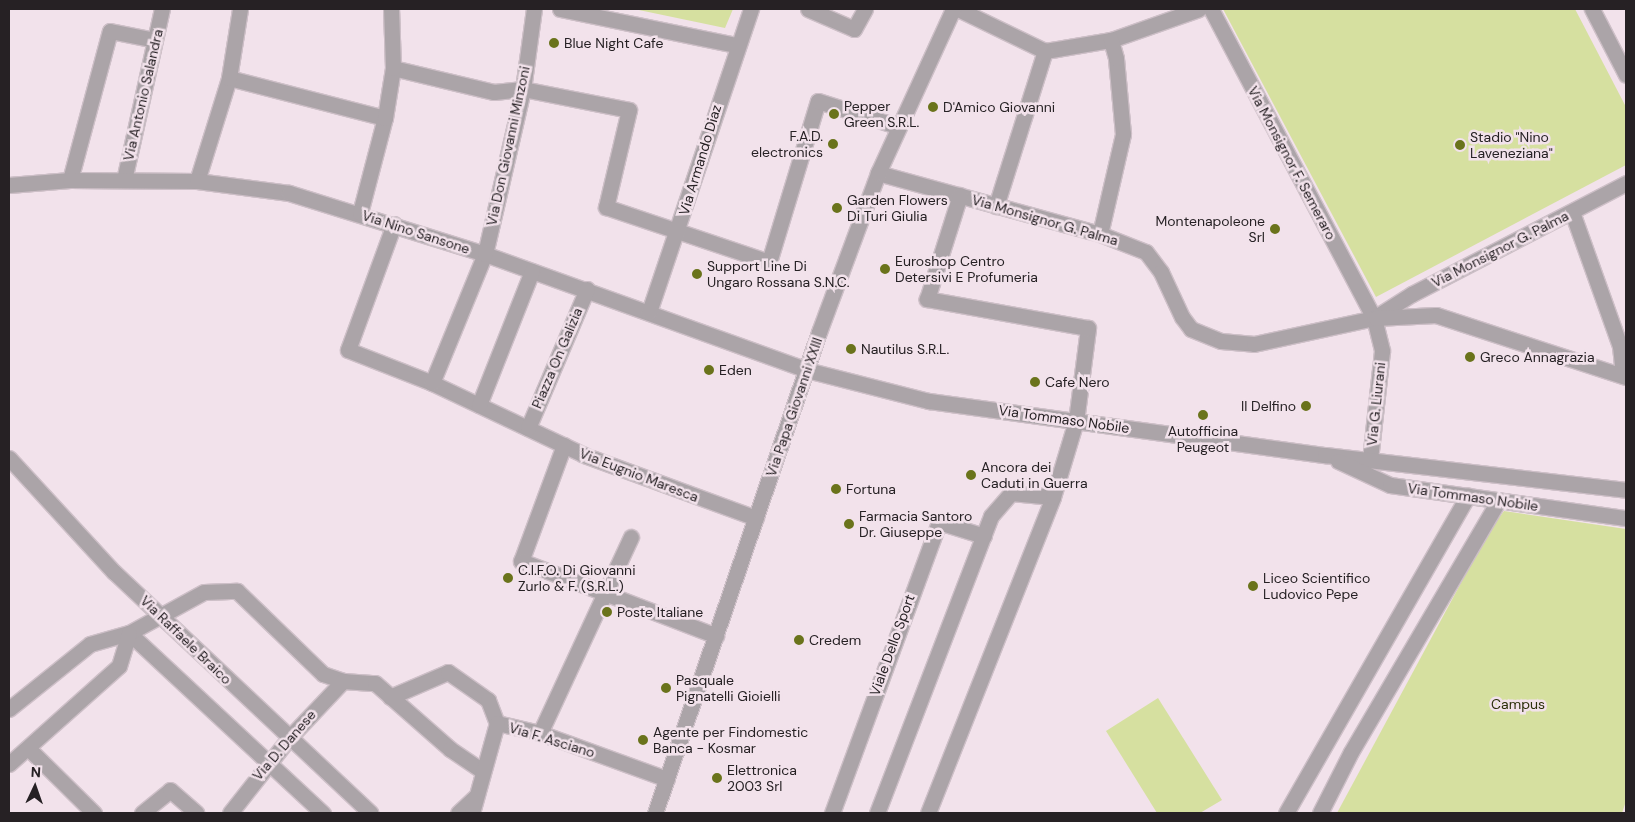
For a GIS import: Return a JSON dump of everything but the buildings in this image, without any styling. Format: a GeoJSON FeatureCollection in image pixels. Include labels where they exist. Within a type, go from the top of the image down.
{"type":"FeatureCollection","features":[{"type":"Feature","properties":{"kind":"street","name":"Via Antonio Salandra"},"geometry":{"type":"LineString","coordinates":[[124,180],[162,9]]}},
{"type":"Feature","properties":{"kind":"street"},"geometry":{"type":"LineString","coordinates":[[197,181],[229,78],[240,9]]}},
{"type":"Feature","properties":{"kind":"street"},"geometry":{"type":"LineString","coordinates":[[360,213],[385,118],[393,68],[391,9]]}},
{"type":"Feature","properties":{"kind":"street","name":"Via Don Giovanni Minzoni"},"geometry":{"type":"LineString","coordinates":[[484,254],[523,89],[534,9]]}},
{"type":"Feature","properties":{"kind":"street"},"geometry":{"type":"LineString","coordinates":[[560,9],[736,45]]}},
{"type":"Feature","properties":{"kind":"street","name":"Via Armando Diaz"},"geometry":{"type":"LineString","coordinates":[[649,312],[677,233],[736,45],[750,9]]}},
{"type":"Feature","properties":{"kind":"street"},"geometry":{"type":"LineString","coordinates":[[808,9],[854,30],[865,9]]}},
{"type":"Feature","properties":{"kind":"street","name":"Via Papa Giovanni XXIII"},"geometry":{"type":"LineString","coordinates":[[655,813],[807,370],[878,173],[897,126],[953,9]]}},
{"type":"Feature","properties":{"kind":"street"},"geometry":{"type":"LineString","coordinates":[[958,9],[1045,50],[1110,40],[1199,9]]}},
{"type":"Feature","properties":{"kind":"street","name":"Via Monsignor F. Semeraro"},"geometry":{"type":"LineString","coordinates":[[1211,9],[1374,318]]}},
{"type":"Feature","properties":{"kind":"street"},"geometry":{"type":"LineString","coordinates":[[1592,9],[1626,76]]}},
{"type":"Feature","properties":{"kind":"street"},"geometry":{"type":"LineString","coordinates":[[70,180],[110,32],[155,40]]}},
{"type":"Feature","properties":{"kind":"street"},"geometry":{"type":"LineString","coordinates":[[1100,234],[1123,134],[1116,58],[1110,40]]}},
{"type":"Feature","properties":{"kind":"street"},"geometry":{"type":"LineString","coordinates":[[996,206],[1045,50]]}},
{"type":"Feature","properties":{"kind":"street"},"geometry":{"type":"LineString","coordinates":[[393,68],[494,92],[523,89],[629,110],[606,207],[677,233],[769,262],[818,101],[897,126]]}},
{"type":"Feature","properties":{"kind":"street"},"geometry":{"type":"LineString","coordinates":[[229,78],[385,118]]}},
{"type":"Feature","properties":{"kind":"street","name":"Via Monsignor G. Palma"},"geometry":{"type":"LineString","coordinates":[[878,173],[1100,234],[1146,252],[1161,272],[1182,318],[1191,329],[1221,341],[1254,344],[1280,340],[1317,328],[1374,318],[1436,315],[1624,376]]}},
{"type":"Feature","properties":{"kind":"street","name":"Via Nino Sansone"},"geometry":{"type":"LineString","coordinates":[[9,185],[70,180],[197,181],[289,193],[360,213],[587,289],[807,370]]}},
{"type":"Feature","properties":{"kind":"street","name":"Via Monsignor G. Palma"},"geometry":{"type":"LineString","coordinates":[[1374,318],[1412,294],[1626,183]]}},
{"type":"Feature","properties":{"kind":"street"},"geometry":{"type":"LineString","coordinates":[[928,813],[1053,497],[1076,421],[1088,328],[927,299],[960,195]]}},
{"type":"Feature","properties":{"kind":"street"},"geometry":{"type":"LineString","coordinates":[[1572,212],[1620,346],[1624,376]]}},
{"type":"Feature","properties":{"kind":"street"},"geometry":{"type":"LineString","coordinates":[[394,224],[348,350],[432,384],[526,427]]}},
{"type":"Feature","properties":{"kind":"street"},"geometry":{"type":"LineString","coordinates":[[432,384],[484,254]]}},
{"type":"Feature","properties":{"kind":"street"},"geometry":{"type":"LineString","coordinates":[[479,405],[532,271]]}},
{"type":"Feature","properties":{"kind":"street","name":"Piazza On Galizia"},"geometry":{"type":"LineString","coordinates":[[526,427],[587,289]]}},
{"type":"Feature","properties":{"kind":"street","name":"Via G. Liurani"},"geometry":{"type":"LineString","coordinates":[[1370,460],[1382,351],[1374,318]]}},
{"type":"Feature","properties":{"kind":"street","name":"Via Tommaso Nobile"},"geometry":{"type":"LineString","coordinates":[[807,370],[929,401],[1325,455],[1626,490]]}},
{"type":"Feature","properties":{"kind":"street","name":"Via Eugnio Maresca"},"geometry":{"type":"LineString","coordinates":[[526,427],[564,446],[756,518]]}},
{"type":"Feature","properties":{"kind":"street"},"geometry":{"type":"LineString","coordinates":[[564,446],[521,562],[716,636]]}},
{"type":"Feature","properties":{"kind":"street","name":"Via Tommaso Nobile"},"geometry":{"type":"LineString","coordinates":[[1325,455],[1390,485],[1626,518]]}},
{"type":"Feature","properties":{"kind":"street","name":"Via Raffaele Braico"},"geometry":{"type":"LineString","coordinates":[[9,458],[114,572],[371,813]]}},
{"type":"Feature","properties":{"kind":"street"},"geometry":{"type":"LineString","coordinates":[[877,813],[991,516],[1011,493],[1053,497]]}},
{"type":"Feature","properties":{"kind":"street"},"geometry":{"type":"LineString","coordinates":[[1286,813],[1468,495]]}},
{"type":"Feature","properties":{"kind":"street"},"geometry":{"type":"LineString","coordinates":[[1320,813],[1351,752],[1498,501]]}},
{"type":"Feature","properties":{"kind":"street","name":"Viale Dello Sport"},"geometry":{"type":"LineString","coordinates":[[832,813],[939,522],[984,536]]}},
{"type":"Feature","properties":{"kind":"street"},"geometry":{"type":"LineString","coordinates":[[540,733],[631,537]]}},
{"type":"Feature","properties":{"kind":"street"},"geometry":{"type":"LineString","coordinates":[[9,709],[90,644],[129,633],[159,614],[204,592],[237,590],[323,674],[343,681],[375,683],[450,749],[481,770]]}},
{"type":"Feature","properties":{"kind":"street"},"geometry":{"type":"LineString","coordinates":[[9,764],[119,666],[129,633]]}},
{"type":"Feature","properties":{"kind":"street"},"geometry":{"type":"LineString","coordinates":[[129,633],[323,813]]}},
{"type":"Feature","properties":{"kind":"street"},"geometry":{"type":"LineString","coordinates":[[390,697],[448,672],[488,700],[497,723]]}},
{"type":"Feature","properties":{"kind":"street","name":"Via D. Danese"},"geometry":{"type":"LineString","coordinates":[[230,813],[289,738],[343,681]]}},
{"type":"Feature","properties":{"kind":"street","name":"Via F. Asciano"},"geometry":{"type":"LineString","coordinates":[[472,813],[481,770],[497,723],[540,733],[667,779]]}},
{"type":"Feature","properties":{"kind":"street"},"geometry":{"type":"LineString","coordinates":[[28,748],[94,813]]}},
{"type":"Feature","properties":{"kind":"street"},"geometry":{"type":"LineString","coordinates":[[142,813],[170,790],[196,813]]}},
{"type":"Feature","properties":{"kind":"street"},"geometry":{"type":"LineString","coordinates":[[458,813],[476,797]]}},
{"type":"Feature","properties":{"kind":"green space"},"geometry":{"type":"Polygon","coordinates":[[[634,9],[733,9],[725,28],[634,9]]]}},
{"type":"Feature","properties":{"kind":"green space","name":"Stadio \"Nino Laveneziana\""},"geometry":{"type":"Polygon","coordinates":[[[1223,9],[1575,9],[1626,107],[1626,165],[1376,297],[1223,9]]]}},
{"type":"Feature","properties":{"kind":"green space","name":"Campus"},"geometry":{"type":"Polygon","coordinates":[[[1504,511],[1626,529],[1626,801],[1622,813],[1337,813],[1489,531],[1504,511]]]}},
{"type":"Feature","properties":{"kind":"green space"},"geometry":{"type":"Polygon","coordinates":[[[1158,698],[1222,800],[1200,813],[1157,813],[1106,731],[1158,698]]]}},
{"type":"Feature","properties":{"kind":"place","name":"Blue Night Cafe"},"geometry":{"type":"Point","coordinates":[554,43]}},
{"type":"Feature","properties":{"kind":"place","name":"D'Amico Giovanni"},"geometry":{"type":"Point","coordinates":[933,107]}},
{"type":"Feature","properties":{"kind":"place","name":"Pepper Green S.R.L."},"geometry":{"type":"Point","coordinates":[834,114]}},
{"type":"Feature","properties":{"kind":"place","name":"F.A.D. electronics"},"geometry":{"type":"Point","coordinates":[833,144]}},
{"type":"Feature","properties":{"kind":"place","name":"Stadio \"Nino Laveneziana\""},"geometry":{"type":"Point","coordinates":[1460,145]}},
{"type":"Feature","properties":{"kind":"place","name":"Garden Flowers Di Turi Giulia"},"geometry":{"type":"Point","coordinates":[837,208]}},
{"type":"Feature","properties":{"kind":"place","name":"Montenapoleone Srl"},"geometry":{"type":"Point","coordinates":[1275,229]}},
{"type":"Feature","properties":{"kind":"place","name":"Euroshop Centro Detersivi E Profumeria"},"geometry":{"type":"Point","coordinates":[885,269]}},
{"type":"Feature","properties":{"kind":"place","name":"Support Line Di Ungaro Rossana S.N.C."},"geometry":{"type":"Point","coordinates":[697,274]}},
{"type":"Feature","properties":{"kind":"place","name":"Nautilus S.R.L."},"geometry":{"type":"Point","coordinates":[851,349]}},
{"type":"Feature","properties":{"kind":"place","name":"Greco Annagrazia"},"geometry":{"type":"Point","coordinates":[1470,357]}},
{"type":"Feature","properties":{"kind":"place","name":"Eden"},"geometry":{"type":"Point","coordinates":[709,370]}},
{"type":"Feature","properties":{"kind":"place","name":"Cafe Nero"},"geometry":{"type":"Point","coordinates":[1035,382]}},
{"type":"Feature","properties":{"kind":"place","name":"Il Delfino"},"geometry":{"type":"Point","coordinates":[1306,406]}},
{"type":"Feature","properties":{"kind":"place","name":"Autofficina Peugeot"},"geometry":{"type":"Point","coordinates":[1203,415]}},
{"type":"Feature","properties":{"kind":"place","name":"Ancora dei Caduti in Guerra"},"geometry":{"type":"Point","coordinates":[971,475]}},
{"type":"Feature","properties":{"kind":"place","name":"Fortuna"},"geometry":{"type":"Point","coordinates":[836,489]}},
{"type":"Feature","properties":{"kind":"place","name":"Farmacia Santoro Dr. Giuseppe"},"geometry":{"type":"Point","coordinates":[849,524]}},
{"type":"Feature","properties":{"kind":"place","name":"C.I.F.O. Di Giovanni Zurlo & F. (S.R.L.)"},"geometry":{"type":"Point","coordinates":[508,578]}},
{"type":"Feature","properties":{"kind":"place","name":"Liceo Scientifico Ludovico Pepe"},"geometry":{"type":"Point","coordinates":[1253,586]}},
{"type":"Feature","properties":{"kind":"place","name":"Poste Italiane"},"geometry":{"type":"Point","coordinates":[607,612]}},
{"type":"Feature","properties":{"kind":"place","name":"Credem"},"geometry":{"type":"Point","coordinates":[799,640]}},
{"type":"Feature","properties":{"kind":"place","name":"Pasquale Pignatelli Gioielli"},"geometry":{"type":"Point","coordinates":[666,688]}},
{"type":"Feature","properties":{"kind":"place","name":"Agente per Findomestic Banca - Kosmar"},"geometry":{"type":"Point","coordinates":[643,740]}},
{"type":"Feature","properties":{"kind":"place","name":"Elettronica 2003 Srl"},"geometry":{"type":"Point","coordinates":[717,778]}}]}
